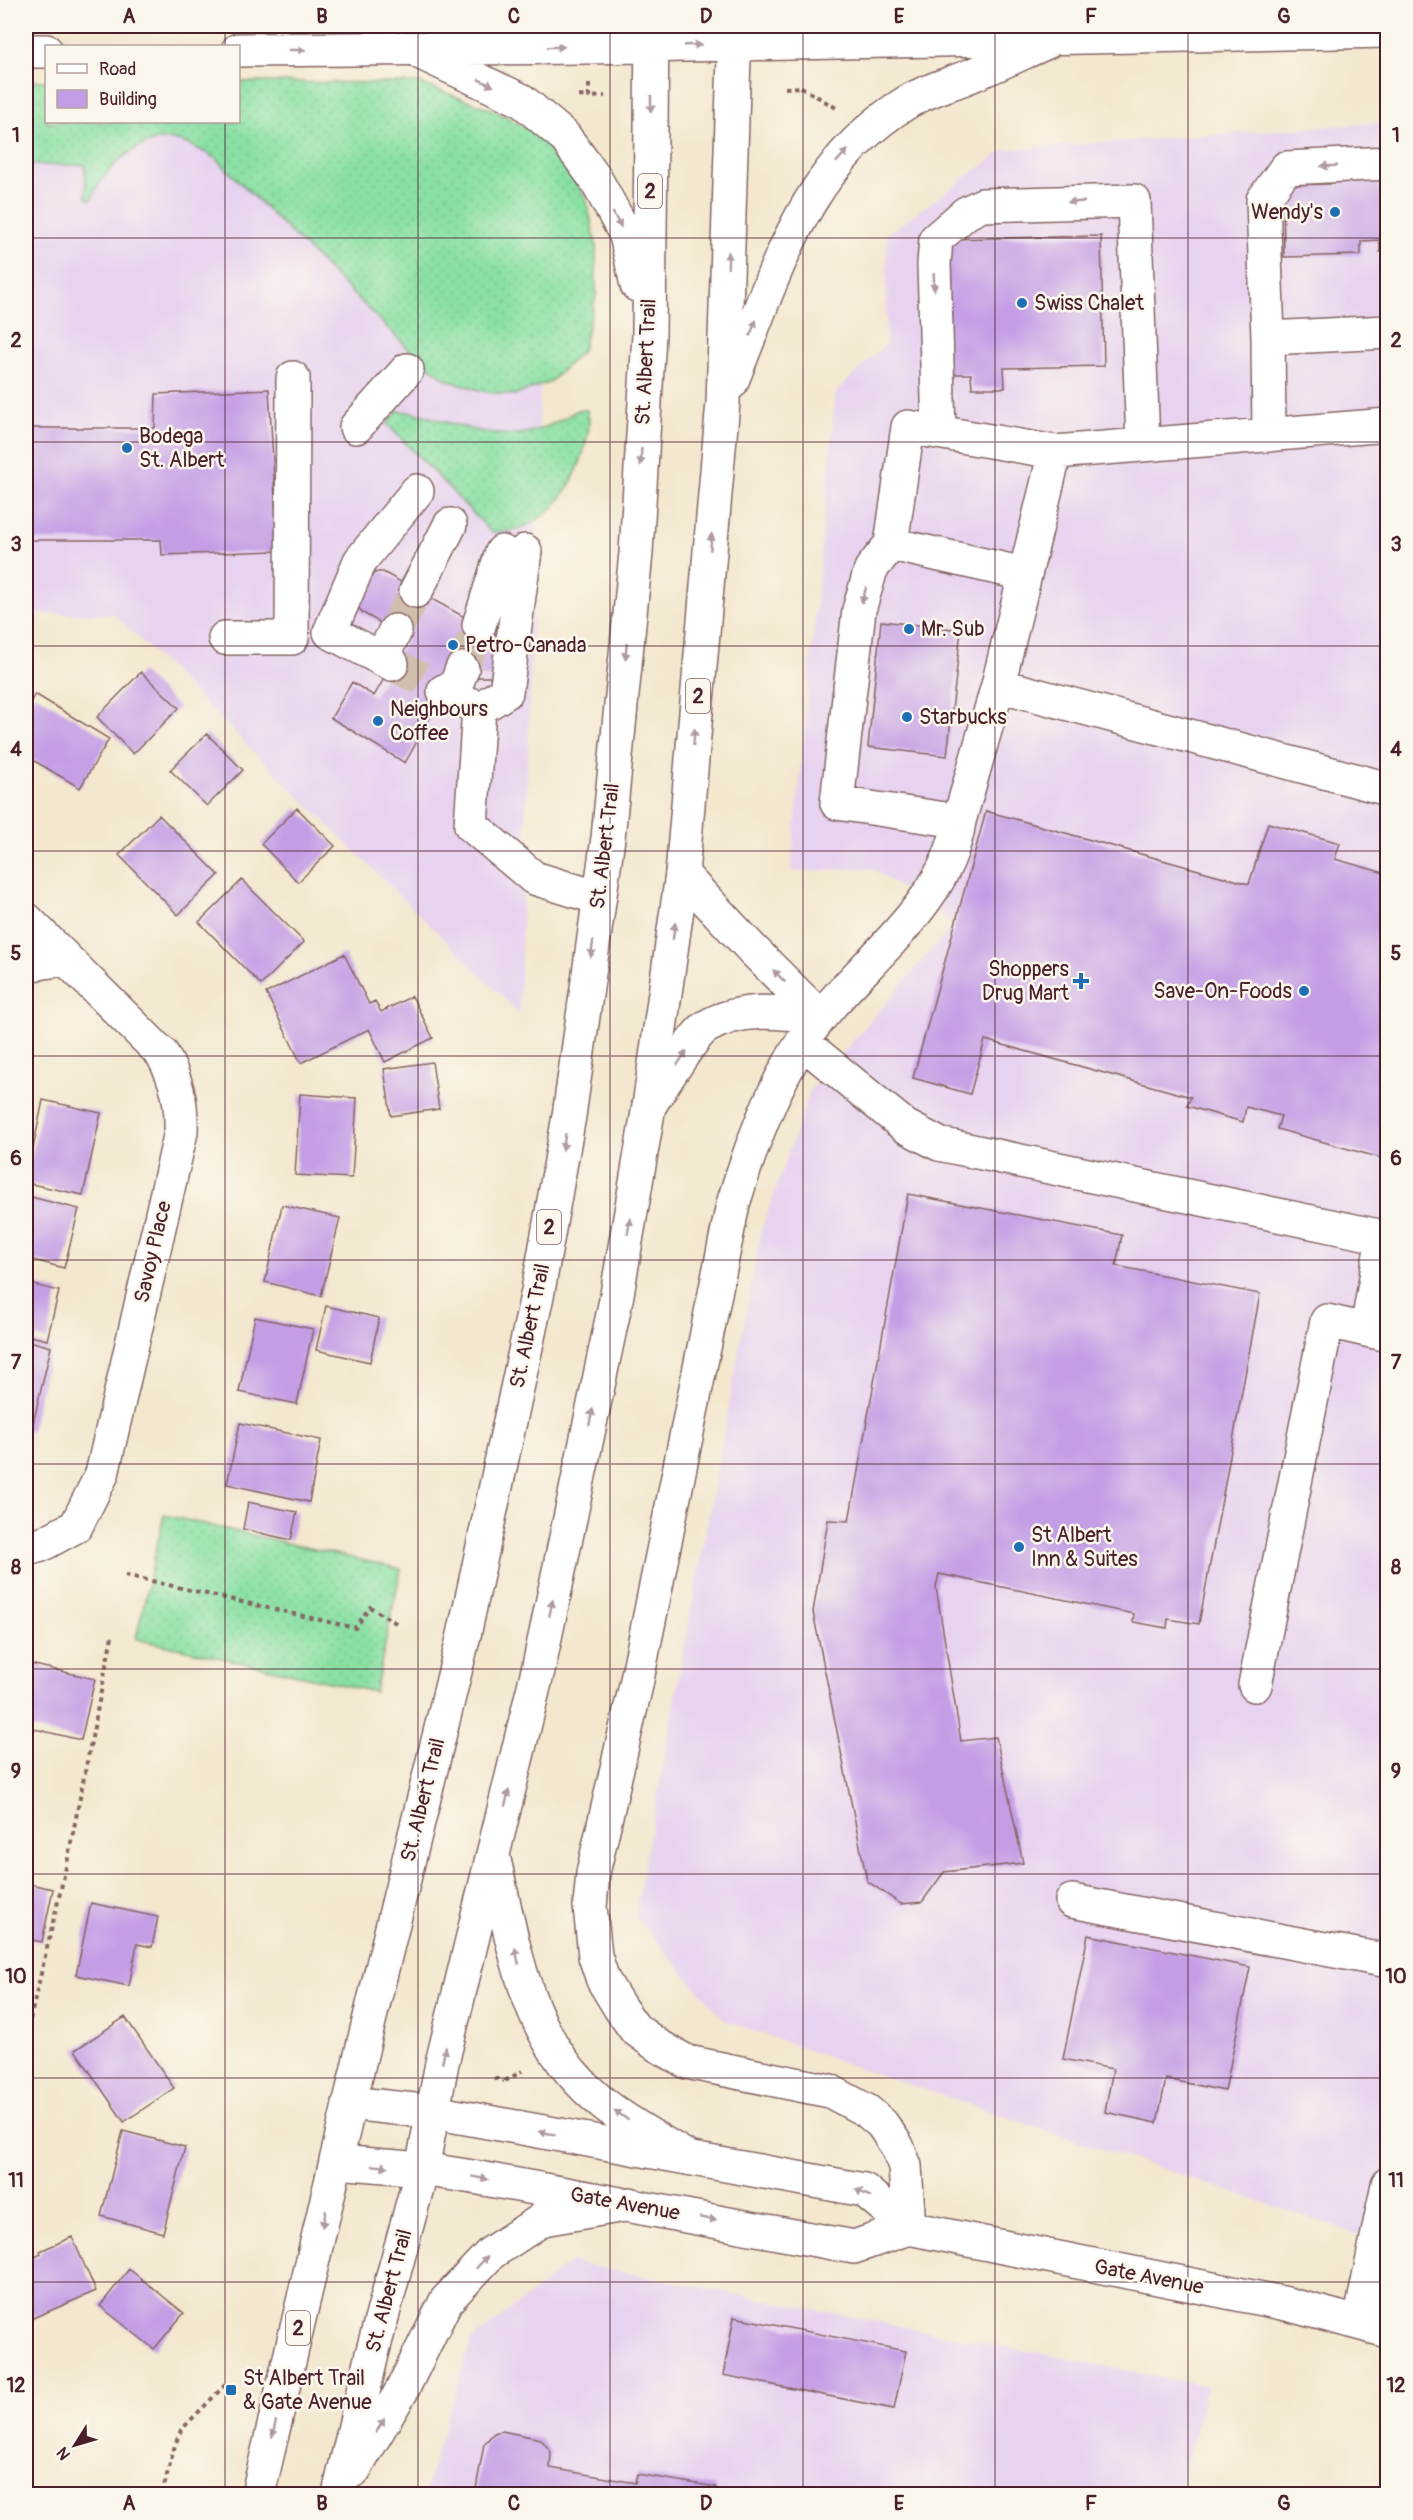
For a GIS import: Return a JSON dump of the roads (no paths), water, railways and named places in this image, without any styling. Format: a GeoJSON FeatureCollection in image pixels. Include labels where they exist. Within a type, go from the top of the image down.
{"type":"FeatureCollection","features":[{"type":"Feature","properties":{"kind":"main road"},"geometry":{"type":"LineString","coordinates":[[240,50],[414,50],[652,36],[735,34],[1059,37],[1388,31]]}},
{"type":"Feature","properties":{"kind":"main road","name":"St. Albert Trail"},"geometry":{"type":"LineString","coordinates":[[339,2494],[372,2354],[422,2169],[442,2062],[539,1666],[616,1300],[649,1106],[682,874],[723,402],[735,34]]}},
{"type":"Feature","properties":{"kind":"main road","name":"St. Albert Trail"},"geometry":{"type":"LineString","coordinates":[[258,2494],[464,1635],[538,1291],[569,1116],[608,838],[636,553],[649,335],[652,36]]}},
{"type":"Feature","properties":{"kind":"main road"},"geometry":{"type":"LineString","coordinates":[[723,402],[800,217],[816,188],[836,161],[859,137],[910,100],[1059,37]]}},
{"type":"Feature","properties":{"kind":"main road"},"geometry":{"type":"LineString","coordinates":[[414,50],[521,100],[564,136],[580,155],[626,236],[649,335]]}},
{"type":"Feature","properties":{"kind":"main road"},"geometry":{"type":"LineString","coordinates":[[26,51],[45,51]]}},
{"type":"Feature","properties":{"kind":"main road"},"geometry":{"type":"LineString","coordinates":[[1269,435],[1263,200],[1286,168],[1388,163]]}},
{"type":"Feature","properties":{"kind":"main road"},"geometry":{"type":"LineString","coordinates":[[939,432],[934,264],[936,239],[966,213],[982,205],[1134,201],[1143,444]]}},
{"type":"Feature","properties":{"kind":"main road"},"geometry":{"type":"LineString","coordinates":[[1268,338],[1388,332]]}},
{"type":"Feature","properties":{"kind":"main road"},"geometry":{"type":"LineString","coordinates":[[356,427],[407,370]]}},
{"type":"Feature","properties":{"kind":"main road"},"geometry":{"type":"LineString","coordinates":[[225,638],[292,638],[293,378]]}},
{"type":"Feature","properties":{"kind":"main road"},"geometry":{"type":"LineString","coordinates":[[958,821],[837,803],[859,610],[871,569],[891,544],[908,427],[1055,452],[1388,425]]}},
{"type":"Feature","properties":{"kind":"main road"},"geometry":{"type":"LineString","coordinates":[[909,2228],[905,2166],[897,2146],[882,2124],[867,2111],[830,2091],[687,2062],[635,2029],[603,1980],[591,1935],[590,1906],[593,1874],[636,1685],[733,1204],[744,1169],[766,1115],[811,1030],[920,906],[938,881],[957,836],[958,821],[998,685],[1055,452]]}},
{"type":"Feature","properties":{"kind":"main road"},"geometry":{"type":"LineString","coordinates":[[389,651],[330,632],[360,561],[417,491]]}},
{"type":"Feature","properties":{"kind":"main road"},"geometry":{"type":"LineString","coordinates":[[416,591],[450,525]]}},
{"type":"Feature","properties":{"kind":"main road"},"geometry":{"type":"LineString","coordinates":[[891,544],[1024,574]]}},
{"type":"Feature","properties":{"kind":"main road"},"geometry":{"type":"LineString","coordinates":[[479,625],[514,552],[506,692],[459,691],[471,825],[534,878],[599,898]]}},
{"type":"Feature","properties":{"kind":"main road"},"geometry":{"type":"LineString","coordinates":[[998,685],[1388,789]]}},
{"type":"Feature","properties":{"kind":"main road"},"geometry":{"type":"LineString","coordinates":[[682,874],[753,950],[811,1030],[904,1126],[939,1144],[1385,1237],[1377,1333],[1327,1321],[1255,1685]]}},
{"type":"Feature","properties":{"kind":"main road","name":"Savoy Place"},"geometry":{"type":"LineString","coordinates":[[26,919],[63,959],[162,1054],[172,1071],[182,1111],[181,1132],[102,1474],[76,1526],[41,1545],[26,1549]]}},
{"type":"Feature","properties":{"kind":"main road"},"geometry":{"type":"LineString","coordinates":[[26,964],[63,959]]}},
{"type":"Feature","properties":{"kind":"main road"},"geometry":{"type":"LineString","coordinates":[[649,1106],[705,1028],[730,1018],[755,1012],[777,1011],[811,1030]]}},
{"type":"Feature","properties":{"kind":"main road"},"geometry":{"type":"LineString","coordinates":[[493,1855],[521,1972],[536,2018],[555,2051],[579,2082],[601,2101],[688,2158]]}},
{"type":"Feature","properties":{"kind":"main road"},"geometry":{"type":"LineString","coordinates":[[1072,1901],[1388,1961]]}},
{"type":"Feature","properties":{"kind":"main road","name":"Gate Avenue"},"geometry":{"type":"LineString","coordinates":[[350,2103],[433,2112],[864,2190],[909,2228],[1287,2304],[1374,2326]]}},
{"type":"Feature","properties":{"kind":"main road","name":"Gate Avenue"},"geometry":{"type":"LineString","coordinates":[[337,2163],[422,2169],[630,2204],[854,2247],[909,2228]]}},
{"type":"Feature","properties":{"kind":"main road"},"geometry":{"type":"LineString","coordinates":[[1374,2326],[1388,2184]]}},
{"type":"Feature","properties":{"kind":"main road"},"geometry":{"type":"LineString","coordinates":[[339,2494],[401,2392],[446,2301],[491,2253],[543,2219],[630,2204]]}},
{"type":"Feature","properties":{"kind":"tunnel"},"geometry":{"type":"LineString","coordinates":[[395,631],[416,591]]}},
{"type":"Feature","properties":{"kind":"tunnel"},"geometry":{"type":"LineString","coordinates":[[462,669],[479,625]]}},
{"type":"Feature","properties":{"kind":"tunnel"},"geometry":{"type":"LineString","coordinates":[[392,664],[444,691]]}},
{"type":"Feature","properties":{"kind":"place","name":"Wendy's"},"geometry":{"type":"Point","coordinates":[1335,212]}},
{"type":"Feature","properties":{"kind":"place","name":"Swiss Chalet"},"geometry":{"type":"Point","coordinates":[1022,303]}},
{"type":"Feature","properties":{"kind":"place","name":"Bodega St. Albert"},"geometry":{"type":"Point","coordinates":[127,448]}},
{"type":"Feature","properties":{"kind":"place","name":"Mr. Sub"},"geometry":{"type":"Point","coordinates":[909,629]}},
{"type":"Feature","properties":{"kind":"place","name":"Petro-Canada"},"geometry":{"type":"Point","coordinates":[453,645]}},
{"type":"Feature","properties":{"kind":"place","name":"Starbucks"},"geometry":{"type":"Point","coordinates":[907,717]}},
{"type":"Feature","properties":{"kind":"place","name":"Neighbours Coffee"},"geometry":{"type":"Point","coordinates":[378,721]}},
{"type":"Feature","properties":{"kind":"place","name":"Shoppers Drug Mart"},"geometry":{"type":"Point","coordinates":[1081,981]}},
{"type":"Feature","properties":{"kind":"place","name":"Save-On-Foods"},"geometry":{"type":"Point","coordinates":[1304,991]}},
{"type":"Feature","properties":{"kind":"place","name":"St Albert Inn & Suites"},"geometry":{"type":"Point","coordinates":[1019,1547]}},
{"type":"Feature","properties":{"kind":"place","name":"St Albert Trail & Gate Avenue"},"geometry":{"type":"Point","coordinates":[231,2390]}}]}
